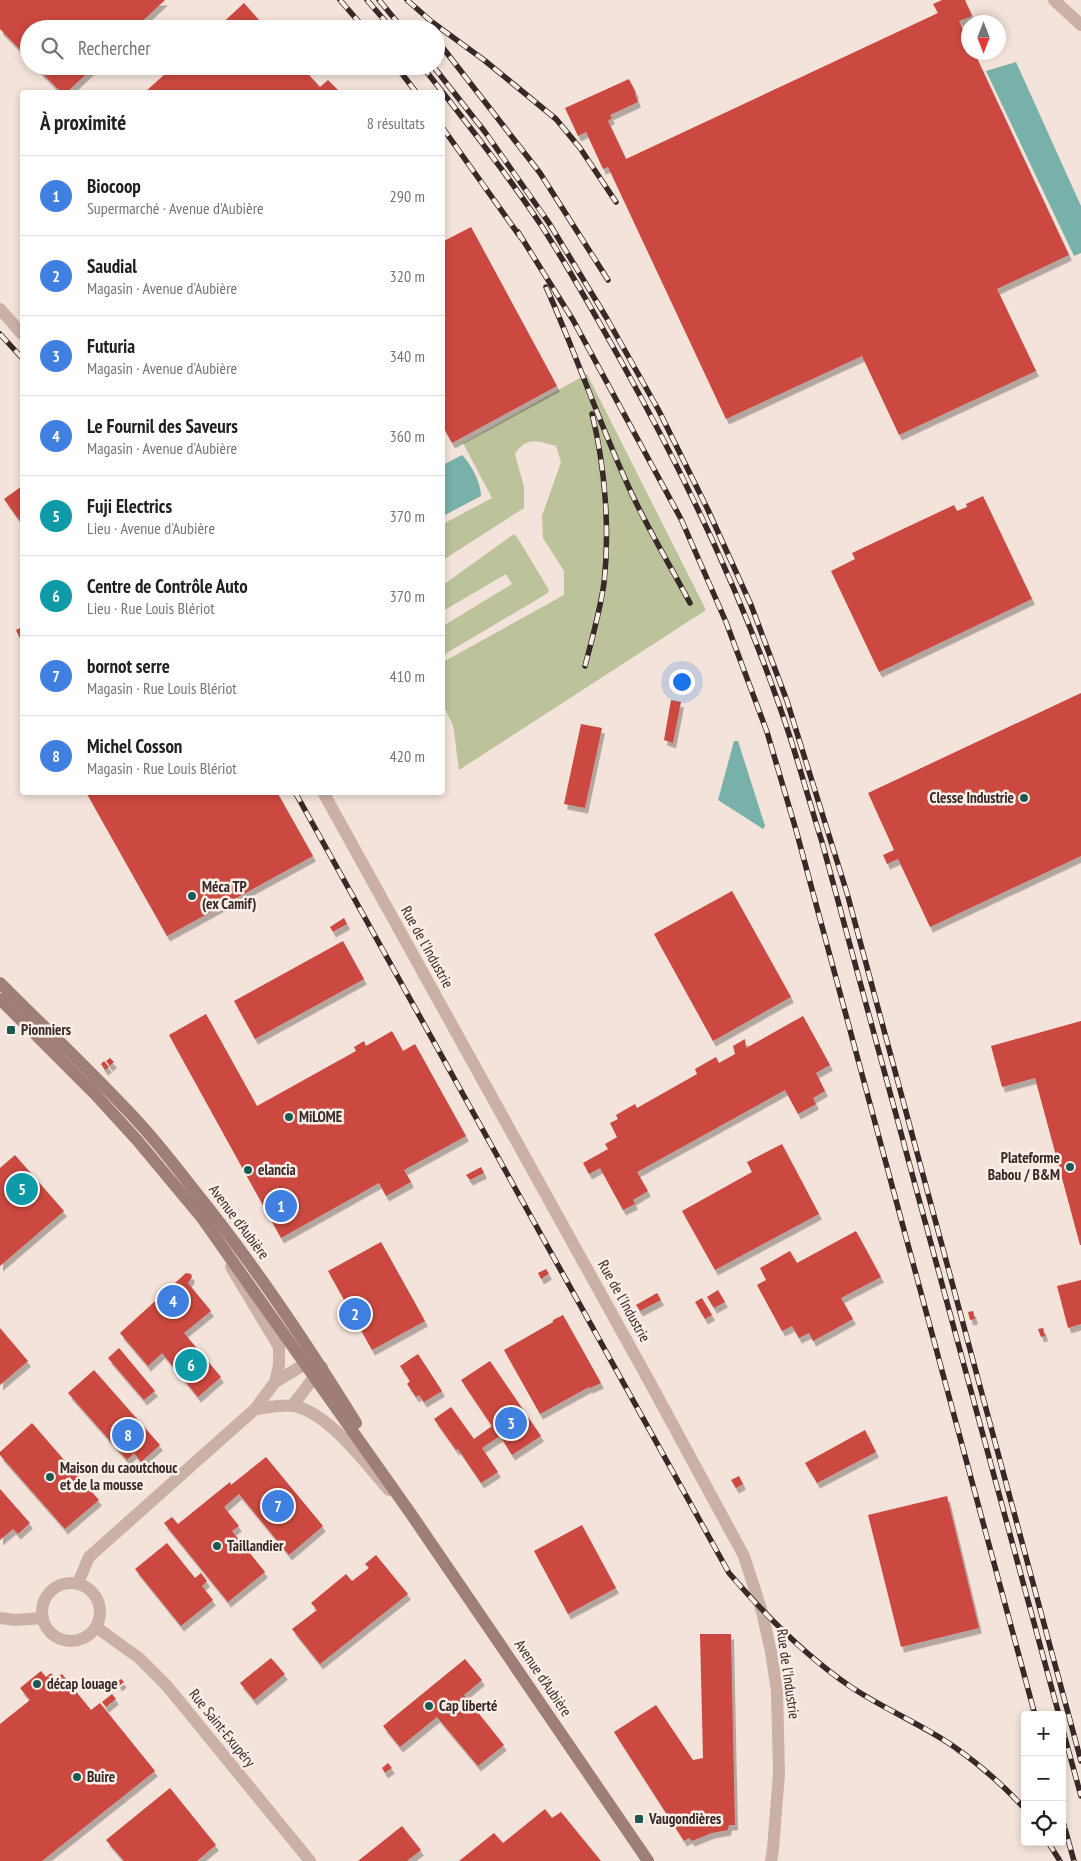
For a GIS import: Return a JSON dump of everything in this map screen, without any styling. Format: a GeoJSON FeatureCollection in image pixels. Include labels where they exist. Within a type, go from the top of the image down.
{"type":"FeatureCollection","features":[{"type":"Feature","properties":{"kind":"main road","name":"Avenue d'Aubière"},"geometry":{"type":"LineString","coordinates":[[0,983],[141,1126],[171,1161],[265,1283],[318,1372],[411,1514],[648,1861]]}},
{"type":"Feature","properties":{"kind":"main road","name":"Avenue d'Aubière"},"geometry":{"type":"LineString","coordinates":[[0,999],[137,1140],[202,1218],[305,1364],[318,1372]]}},
{"type":"Feature","properties":{"kind":"street"},"geometry":{"type":"LineString","coordinates":[[1054,0],[1081,25]]}},
{"type":"Feature","properties":{"kind":"street"},"geometry":{"type":"LineString","coordinates":[[0,309],[20,332]]}},
{"type":"Feature","properties":{"kind":"street","name":"Rue de l'Industrie"},"geometry":{"type":"LineString","coordinates":[[325,795],[644,1371],[744,1556],[762,1612],[777,1691],[779,1773],[771,1861]]}},
{"type":"Feature","properties":{"kind":"street","name":"Avenue d'Aubière"},"geometry":{"type":"LineString","coordinates":[[202,1218],[279,1347],[279,1365],[275,1382],[255,1409]]}},
{"type":"Feature","properties":{"kind":"street"},"geometry":{"type":"LineString","coordinates":[[275,1382],[305,1364]]}},
{"type":"Feature","properties":{"kind":"street"},"geometry":{"type":"LineString","coordinates":[[292,1406],[318,1372]]}},
{"type":"Feature","properties":{"kind":"street","name":"Avenue d'Aubière"},"geometry":{"type":"LineString","coordinates":[[255,1409],[292,1406],[310,1412],[329,1424],[411,1514]]}},
{"type":"Feature","properties":{"kind":"street"},"geometry":{"type":"LineString","coordinates":[[78,1583],[89,1557],[255,1409]]}},
{"type":"Feature","properties":{"kind":"street"},"geometry":{"type":"LineString","coordinates":[[68,1582],[78,1583],[94,1592],[99,1600],[100,1619],[90,1635],[81,1640],[62,1640],[46,1628],[42,1608],[50,1590],[68,1582]]}},
{"type":"Feature","properties":{"kind":"street"},"geometry":{"type":"LineString","coordinates":[[0,1618],[15,1620],[43,1618]]}},
{"type":"Feature","properties":{"kind":"street","name":"Rue Saint-Exupéry"},"geometry":{"type":"LineString","coordinates":[[96,1628],[139,1658],[167,1686],[310,1861]]}},
{"type":"Feature","properties":{"kind":"green space"},"geometry":{"type":"Polygon","coordinates":[[[587,374],[706,610],[459,770],[453,725],[445,709],[445,661],[564,595],[564,571],[543,538],[542,516],[561,462],[556,446],[533,441],[519,448],[515,454],[524,487],[524,508],[445,559],[445,523],[492,498],[463,443],[587,374]]]}},
{"type":"Feature","properties":{"kind":"green space"},"geometry":{"type":"Polygon","coordinates":[[[514,534],[549,590],[548,593],[445,654],[445,625],[512,584],[506,574],[445,610],[445,584],[514,534]]]}},
{"type":"Feature","properties":{"kind":"water"},"geometry":{"type":"Polygon","coordinates":[[[1016,62],[1081,206],[1081,253],[1074,256],[986,71],[1016,62]]]}},
{"type":"Feature","properties":{"kind":"water"},"geometry":{"type":"Polygon","coordinates":[[[462,455],[475,474],[481,496],[445,515],[445,464],[462,455]]]}},
{"type":"Feature","properties":{"kind":"water"},"geometry":{"type":"Polygon","coordinates":[[[734,741],[738,741],[765,826],[763,829],[718,800],[734,741]]]}},
{"type":"Feature","properties":{"kind":"building"},"geometry":{"type":"Polygon","coordinates":[[[0,0],[165,0],[144,20],[20,20],[20,50],[0,29],[0,0]]]}},
{"type":"Feature","properties":{"kind":"building"},"geometry":{"type":"Polygon","coordinates":[[[942,0],[965,0],[972,15],[961,15],[961,20],[959,21],[961,25],[961,60],[978,60],[1069,255],[997,289],[1036,371],[899,435],[862,356],[726,419],[608,167],[603,169],[586,132],[578,136],[565,108],[629,79],[638,102],[610,115],[612,118],[608,121],[626,159],[938,13],[933,4],[942,0]]]}},
{"type":"Feature","properties":{"kind":"building"},"geometry":{"type":"Polygon","coordinates":[[[244,3],[259,20],[226,20],[244,3]]]}},
{"type":"Feature","properties":{"kind":"building"},"geometry":{"type":"Polygon","coordinates":[[[44,75],[85,75],[69,90],[59,90],[44,75]]]}},
{"type":"Feature","properties":{"kind":"building"},"geometry":{"type":"Polygon","coordinates":[[[164,75],[309,75],[320,87],[328,80],[338,90],[147,90],[164,75]]]}},
{"type":"Feature","properties":{"kind":"building"},"geometry":{"type":"Polygon","coordinates":[[[471,227],[557,386],[452,443],[445,430],[445,240],[471,227]]]}},
{"type":"Feature","properties":{"kind":"building"},"geometry":{"type":"Polygon","coordinates":[[[20,487],[20,521],[4,499],[20,487]]]}},
{"type":"Feature","properties":{"kind":"building"},"geometry":{"type":"Polygon","coordinates":[[[983,496],[1032,599],[879,672],[831,571],[855,559],[852,553],[954,505],[957,511],[967,507],[966,504],[983,496]]]}},
{"type":"Feature","properties":{"kind":"building"},"geometry":{"type":"Polygon","coordinates":[[[20,628],[20,639],[16,630],[20,628]]]}},
{"type":"Feature","properties":{"kind":"building"},"geometry":{"type":"Polygon","coordinates":[[[1081,693],[1081,856],[930,927],[898,859],[887,864],[883,855],[894,850],[868,793],[1081,693]]]}},
{"type":"Feature","properties":{"kind":"building"},"geometry":{"type":"Polygon","coordinates":[[[671,700],[681,702],[673,743],[664,740],[671,700]]]}},
{"type":"Feature","properties":{"kind":"building"},"geometry":{"type":"Polygon","coordinates":[[[581,724],[602,728],[585,808],[564,804],[581,724]]]}},
{"type":"Feature","properties":{"kind":"building","name":"Méca TP (ex Camif)"},"geometry":{"type":"Polygon","coordinates":[[[88,795],[279,795],[313,856],[167,936],[88,795]]]}},
{"type":"Feature","properties":{"kind":"building"},"geometry":{"type":"Polygon","coordinates":[[[732,891],[791,997],[713,1041],[654,934],[732,891]]]}},
{"type":"Feature","properties":{"kind":"building"},"geometry":{"type":"Polygon","coordinates":[[[344,918],[347,924],[333,932],[330,927],[344,918]]]}},
{"type":"Feature","properties":{"kind":"building"},"geometry":{"type":"Polygon","coordinates":[[[343,941],[364,979],[255,1039],[234,1001],[343,941]]]}},
{"type":"Feature","properties":{"kind":"building"},"geometry":{"type":"Polygon","coordinates":[[[206,1014],[257,1106],[356,1051],[354,1047],[364,1041],[366,1046],[392,1031],[403,1051],[415,1044],[466,1136],[404,1170],[411,1182],[386,1196],[379,1183],[281,1238],[169,1035],[206,1014]]]}},
{"type":"Feature","properties":{"kind":"building"},"geometry":{"type":"Polygon","coordinates":[[[803,1016],[830,1065],[816,1073],[825,1091],[813,1098],[816,1104],[798,1114],[785,1090],[637,1172],[648,1191],[633,1200],[635,1204],[623,1210],[600,1168],[589,1174],[583,1163],[608,1149],[605,1144],[617,1137],[610,1123],[618,1119],[616,1115],[635,1104],[637,1108],[697,1074],[695,1069],[716,1057],[719,1063],[735,1054],[733,1046],[745,1039],[746,1048],[803,1016]]]}},
{"type":"Feature","properties":{"kind":"building","name":"Plateforme Babou / B&M"},"geometry":{"type":"Polygon","coordinates":[[[1081,1021],[1080,1245],[1035,1078],[1002,1087],[991,1046],[1081,1021]]]}},
{"type":"Feature","properties":{"kind":"building"},"geometry":{"type":"Polygon","coordinates":[[[110,1058],[114,1062],[110,1066],[106,1061],[110,1058]]]}},
{"type":"Feature","properties":{"kind":"building"},"geometry":{"type":"Polygon","coordinates":[[[104,1061],[109,1067],[105,1070],[101,1064],[104,1061]]]}},
{"type":"Feature","properties":{"kind":"building"},"geometry":{"type":"Polygon","coordinates":[[[782,1144],[819,1214],[715,1270],[682,1211],[752,1172],[747,1162],[782,1144]]]}},
{"type":"Feature","properties":{"kind":"building"},"geometry":{"type":"Polygon","coordinates":[[[15,1155],[64,1211],[0,1266],[0,1168],[15,1155]]]}},
{"type":"Feature","properties":{"kind":"building"},"geometry":{"type":"Polygon","coordinates":[[[481,1167],[484,1173],[470,1180],[466,1175],[481,1167]]]}},
{"type":"Feature","properties":{"kind":"building"},"geometry":{"type":"Polygon","coordinates":[[[856,1231],[881,1277],[841,1298],[853,1319],[813,1341],[809,1333],[799,1338],[792,1326],[782,1331],[757,1285],[766,1280],[760,1268],[790,1251],[797,1263],[856,1231]]]}},
{"type":"Feature","properties":{"kind":"building"},"geometry":{"type":"Polygon","coordinates":[[[381,1242],[425,1321],[372,1350],[328,1271],[381,1242]]]}},
{"type":"Feature","properties":{"kind":"building"},"geometry":{"type":"Polygon","coordinates":[[[546,1269],[549,1274],[541,1279],[538,1273],[546,1269]]]}},
{"type":"Feature","properties":{"kind":"building"},"geometry":{"type":"Polygon","coordinates":[[[186,1273],[191,1274],[192,1277],[188,1283],[211,1311],[184,1333],[221,1377],[198,1397],[162,1353],[148,1366],[120,1333],[186,1273]]]}},
{"type":"Feature","properties":{"kind":"building"},"geometry":{"type":"Polygon","coordinates":[[[1081,1280],[1081,1324],[1068,1328],[1057,1286],[1081,1280]]]}},
{"type":"Feature","properties":{"kind":"building"},"geometry":{"type":"Polygon","coordinates":[[[718,1290],[725,1302],[714,1308],[707,1297],[718,1290]]]}},
{"type":"Feature","properties":{"kind":"building"},"geometry":{"type":"Polygon","coordinates":[[[657,1293],[661,1300],[640,1311],[636,1305],[657,1293]]]}},
{"type":"Feature","properties":{"kind":"building"},"geometry":{"type":"Polygon","coordinates":[[[702,1298],[712,1315],[705,1319],[695,1302],[702,1298]]]}},
{"type":"Feature","properties":{"kind":"building"},"geometry":{"type":"Polygon","coordinates":[[[973,1311],[975,1319],[970,1320],[968,1312],[973,1311]]]}},
{"type":"Feature","properties":{"kind":"building"},"geometry":{"type":"Polygon","coordinates":[[[563,1315],[601,1383],[589,1387],[540,1414],[504,1350],[563,1315]]]}},
{"type":"Feature","properties":{"kind":"building"},"geometry":{"type":"Polygon","coordinates":[[[0,1328],[28,1361],[0,1385],[0,1328]]]}},
{"type":"Feature","properties":{"kind":"building"},"geometry":{"type":"Polygon","coordinates":[[[1043,1328],[1045,1336],[1041,1337],[1038,1329],[1043,1328]]]}},
{"type":"Feature","properties":{"kind":"building"},"geometry":{"type":"Polygon","coordinates":[[[119,1348],[155,1391],[144,1400],[108,1358],[119,1348]]]}},
{"type":"Feature","properties":{"kind":"building"},"geometry":{"type":"Polygon","coordinates":[[[418,1354],[442,1391],[424,1402],[419,1395],[416,1397],[407,1384],[410,1381],[400,1366],[418,1354]]]}},
{"type":"Feature","properties":{"kind":"building"},"geometry":{"type":"Polygon","coordinates":[[[490,1361],[541,1436],[512,1455],[500,1436],[482,1448],[498,1472],[481,1483],[458,1449],[456,1450],[434,1419],[451,1407],[474,1439],[492,1426],[461,1380],[490,1361]]]}},
{"type":"Feature","properties":{"kind":"building"},"geometry":{"type":"Polygon","coordinates":[[[94,1370],[160,1445],[141,1462],[134,1453],[127,1460],[68,1393],[94,1370]]]}},
{"type":"Feature","properties":{"kind":"building","name":"Maison du caoutchouc et de la mousse"},"geometry":{"type":"Polygon","coordinates":[[[32,1423],[99,1500],[65,1529],[0,1455],[0,1452],[32,1423]]]}},
{"type":"Feature","properties":{"kind":"building"},"geometry":{"type":"Polygon","coordinates":[[[865,1430],[876,1452],[817,1483],[805,1463],[865,1430]]]}},
{"type":"Feature","properties":{"kind":"building"},"geometry":{"type":"Polygon","coordinates":[[[266,1457],[323,1526],[289,1555],[239,1494],[224,1507],[239,1526],[232,1531],[265,1572],[228,1602],[164,1523],[172,1517],[178,1524],[230,1482],[231,1485],[266,1457]]]}},
{"type":"Feature","properties":{"kind":"building"},"geometry":{"type":"Polygon","coordinates":[[[739,1476],[743,1484],[736,1488],[731,1480],[739,1476]]]}},
{"type":"Feature","properties":{"kind":"building"},"geometry":{"type":"Polygon","coordinates":[[[0,1489],[30,1523],[18,1534],[13,1529],[0,1540],[0,1489]]]}},
{"type":"Feature","properties":{"kind":"building"},"geometry":{"type":"Polygon","coordinates":[[[947,1496],[979,1628],[901,1647],[868,1515],[947,1496]]]}},
{"type":"Feature","properties":{"kind":"building"},"geometry":{"type":"Polygon","coordinates":[[[582,1525],[616,1588],[568,1614],[534,1551],[582,1525]]]}},
{"type":"Feature","properties":{"kind":"building"},"geometry":{"type":"Polygon","coordinates":[[[167,1543],[195,1578],[201,1573],[207,1581],[202,1586],[213,1600],[181,1626],[135,1569],[167,1543]]]}},
{"type":"Feature","properties":{"kind":"building"},"geometry":{"type":"Polygon","coordinates":[[[376,1555],[408,1594],[320,1664],[292,1629],[317,1610],[311,1603],[346,1574],[352,1581],[369,1568],[365,1564],[376,1555]]]}},
{"type":"Feature","properties":{"kind":"building"},"geometry":{"type":"Polygon","coordinates":[[[700,1634],[731,1634],[735,1825],[729,1825],[728,1830],[712,1833],[692,1841],[689,1838],[684,1841],[614,1732],[656,1705],[693,1760],[703,1758],[700,1634]]]}},
{"type":"Feature","properties":{"kind":"building"},"geometry":{"type":"Polygon","coordinates":[[[271,1658],[285,1674],[254,1700],[240,1683],[271,1658]]]}},
{"type":"Feature","properties":{"kind":"building"},"geometry":{"type":"Polygon","coordinates":[[[465,1659],[482,1680],[464,1695],[504,1745],[478,1766],[437,1717],[400,1747],[383,1726],[465,1659]]]}},
{"type":"Feature","properties":{"kind":"building","name":"Buire"},"geometry":{"type":"Polygon","coordinates":[[[41,1671],[46,1677],[51,1673],[56,1679],[62,1674],[91,1710],[100,1703],[155,1771],[42,1861],[0,1861],[0,1724],[30,1700],[20,1688],[41,1671]]]}},
{"type":"Feature","properties":{"kind":"building"},"geometry":{"type":"Polygon","coordinates":[[[121,1679],[124,1682],[119,1686],[117,1682],[121,1679]]]}},
{"type":"Feature","properties":{"kind":"building"},"geometry":{"type":"Polygon","coordinates":[[[112,1694],[116,1699],[106,1707],[102,1702],[112,1694]]]}},
{"type":"Feature","properties":{"kind":"building"},"geometry":{"type":"Polygon","coordinates":[[[388,1763],[392,1768],[385,1773],[382,1768],[388,1763]]]}},
{"type":"Feature","properties":{"kind":"building"},"geometry":{"type":"Polygon","coordinates":[[[170,1788],[216,1845],[197,1861],[124,1861],[106,1840],[170,1788]]]}},
{"type":"Feature","properties":{"kind":"building"},"geometry":{"type":"Polygon","coordinates":[[[545,1809],[552,1818],[561,1812],[601,1861],[459,1861],[494,1833],[503,1843],[545,1809]]]}},
{"type":"Feature","properties":{"kind":"building"},"geometry":{"type":"Polygon","coordinates":[[[402,1826],[421,1850],[407,1861],[358,1861],[402,1826]]]}},
{"type":"Feature","properties":{"kind":"railway"},"geometry":{"type":"LineString","coordinates":[[340,0],[357,20]]}},
{"type":"Feature","properties":{"kind":"railway"},"geometry":{"type":"LineString","coordinates":[[367,0],[384,20]]}},
{"type":"Feature","properties":{"kind":"railway"},"geometry":{"type":"LineString","coordinates":[[379,0],[396,20]]}},
{"type":"Feature","properties":{"kind":"railway"},"geometry":{"type":"LineString","coordinates":[[407,0],[430,20]]}},
{"type":"Feature","properties":{"kind":"railway"},"geometry":{"type":"LineString","coordinates":[[445,32],[484,60],[556,119],[580,148],[616,202]]}},
{"type":"Feature","properties":{"kind":"railway"},"geometry":{"type":"LineString","coordinates":[[445,51],[540,173],[608,280]]}},
{"type":"Feature","properties":{"kind":"railway"},"geometry":{"type":"LineString","coordinates":[[403,75],[414,90]]}},
{"type":"Feature","properties":{"kind":"railway"},"geometry":{"type":"LineString","coordinates":[[429,75],[441,90]]}},
{"type":"Feature","properties":{"kind":"railway"},"geometry":{"type":"LineString","coordinates":[[440,75],[485,132],[549,223],[606,317],[659,411],[708,510],[751,605],[787,701],[847,893],[1081,1761]]}},
{"type":"Feature","properties":{"kind":"railway"},"geometry":{"type":"LineString","coordinates":[[445,95],[483,144],[541,225],[590,305],[685,482],[725,569],[762,657],[790,737],[822,842],[1058,1711]]}},
{"type":"Feature","properties":{"kind":"railway"},"geometry":{"type":"LineString","coordinates":[[445,131],[521,238]]}},
{"type":"Feature","properties":{"kind":"railway"},"geometry":{"type":"LineString","coordinates":[[518,232],[573,320],[681,519],[726,622],[767,732],[796,830],[1034,1711]]}},
{"type":"Feature","properties":{"kind":"railway"},"geometry":{"type":"LineString","coordinates":[[546,287],[633,497],[690,603]]}},
{"type":"Feature","properties":{"kind":"railway"},"geometry":{"type":"LineString","coordinates":[[0,334],[20,356]]}},
{"type":"Feature","properties":{"kind":"railway"},"geometry":{"type":"LineString","coordinates":[[585,666],[596,625],[606,563],[603,476],[592,414]]}},
{"type":"Feature","properties":{"kind":"railway"},"geometry":{"type":"LineString","coordinates":[[297,795],[729,1573],[771,1619],[817,1662],[851,1687],[953,1746],[991,1776],[1021,1805]]}},
{"type":"Feature","properties":{"kind":"railway"},"geometry":{"type":"LineString","coordinates":[[1066,1742],[1081,1796]]}},
{"type":"Feature","properties":{"kind":"railway"},"geometry":{"type":"LineString","coordinates":[[1066,1832],[1074,1861]]}},
{"type":"Feature","properties":{"kind":"railway"},"geometry":{"type":"LineString","coordinates":[[1051,1846],[1060,1861]]}},
{"type":"Feature","properties":{"kind":"place","name":"Clesse Industrie"},"geometry":{"type":"Point","coordinates":[1024,798]}},
{"type":"Feature","properties":{"kind":"place","name":"Méca TP (ex Camif)"},"geometry":{"type":"Point","coordinates":[192,896]}},
{"type":"Feature","properties":{"kind":"place","name":"Pionniers"},"geometry":{"type":"Point","coordinates":[11,1030]}},
{"type":"Feature","properties":{"kind":"place","name":"MiLOME"},"geometry":{"type":"Point","coordinates":[289,1117]}},
{"type":"Feature","properties":{"kind":"place","name":"Plateforme Babou / B&M"},"geometry":{"type":"Point","coordinates":[1070,1167]}},
{"type":"Feature","properties":{"kind":"place","name":"elancia"},"geometry":{"type":"Point","coordinates":[248,1170]}},
{"type":"Feature","properties":{"kind":"place","name":"Fuji Electrics"},"geometry":{"type":"Point","coordinates":[22,1189]}},
{"type":"Feature","properties":{"kind":"place","name":"Biocoop"},"geometry":{"type":"Point","coordinates":[281,1206]}},
{"type":"Feature","properties":{"kind":"place","name":"Le Fournil des Saveurs"},"geometry":{"type":"Point","coordinates":[173,1301]}},
{"type":"Feature","properties":{"kind":"place","name":"Saudial"},"geometry":{"type":"Point","coordinates":[355,1314]}},
{"type":"Feature","properties":{"kind":"place","name":"Centre de Contrôle Auto"},"geometry":{"type":"Point","coordinates":[191,1365]}},
{"type":"Feature","properties":{"kind":"place","name":"Futuria"},"geometry":{"type":"Point","coordinates":[511,1423]}},
{"type":"Feature","properties":{"kind":"place","name":"Michel Cosson"},"geometry":{"type":"Point","coordinates":[128,1435]}},
{"type":"Feature","properties":{"kind":"place","name":"Maison du caoutchouc et de la mousse"},"geometry":{"type":"Point","coordinates":[50,1477]}},
{"type":"Feature","properties":{"kind":"place","name":"bornot serre"},"geometry":{"type":"Point","coordinates":[278,1506]}},
{"type":"Feature","properties":{"kind":"place","name":"Taillandier"},"geometry":{"type":"Point","coordinates":[217,1546]}},
{"type":"Feature","properties":{"kind":"place","name":"décap louage"},"geometry":{"type":"Point","coordinates":[37,1684]}},
{"type":"Feature","properties":{"kind":"place","name":"Cap liberté"},"geometry":{"type":"Point","coordinates":[429,1706]}},
{"type":"Feature","properties":{"kind":"place","name":"Buire"},"geometry":{"type":"Point","coordinates":[77,1777]}},
{"type":"Feature","properties":{"kind":"place","name":"Vaugondières"},"geometry":{"type":"Point","coordinates":[639,1819]}}]}
